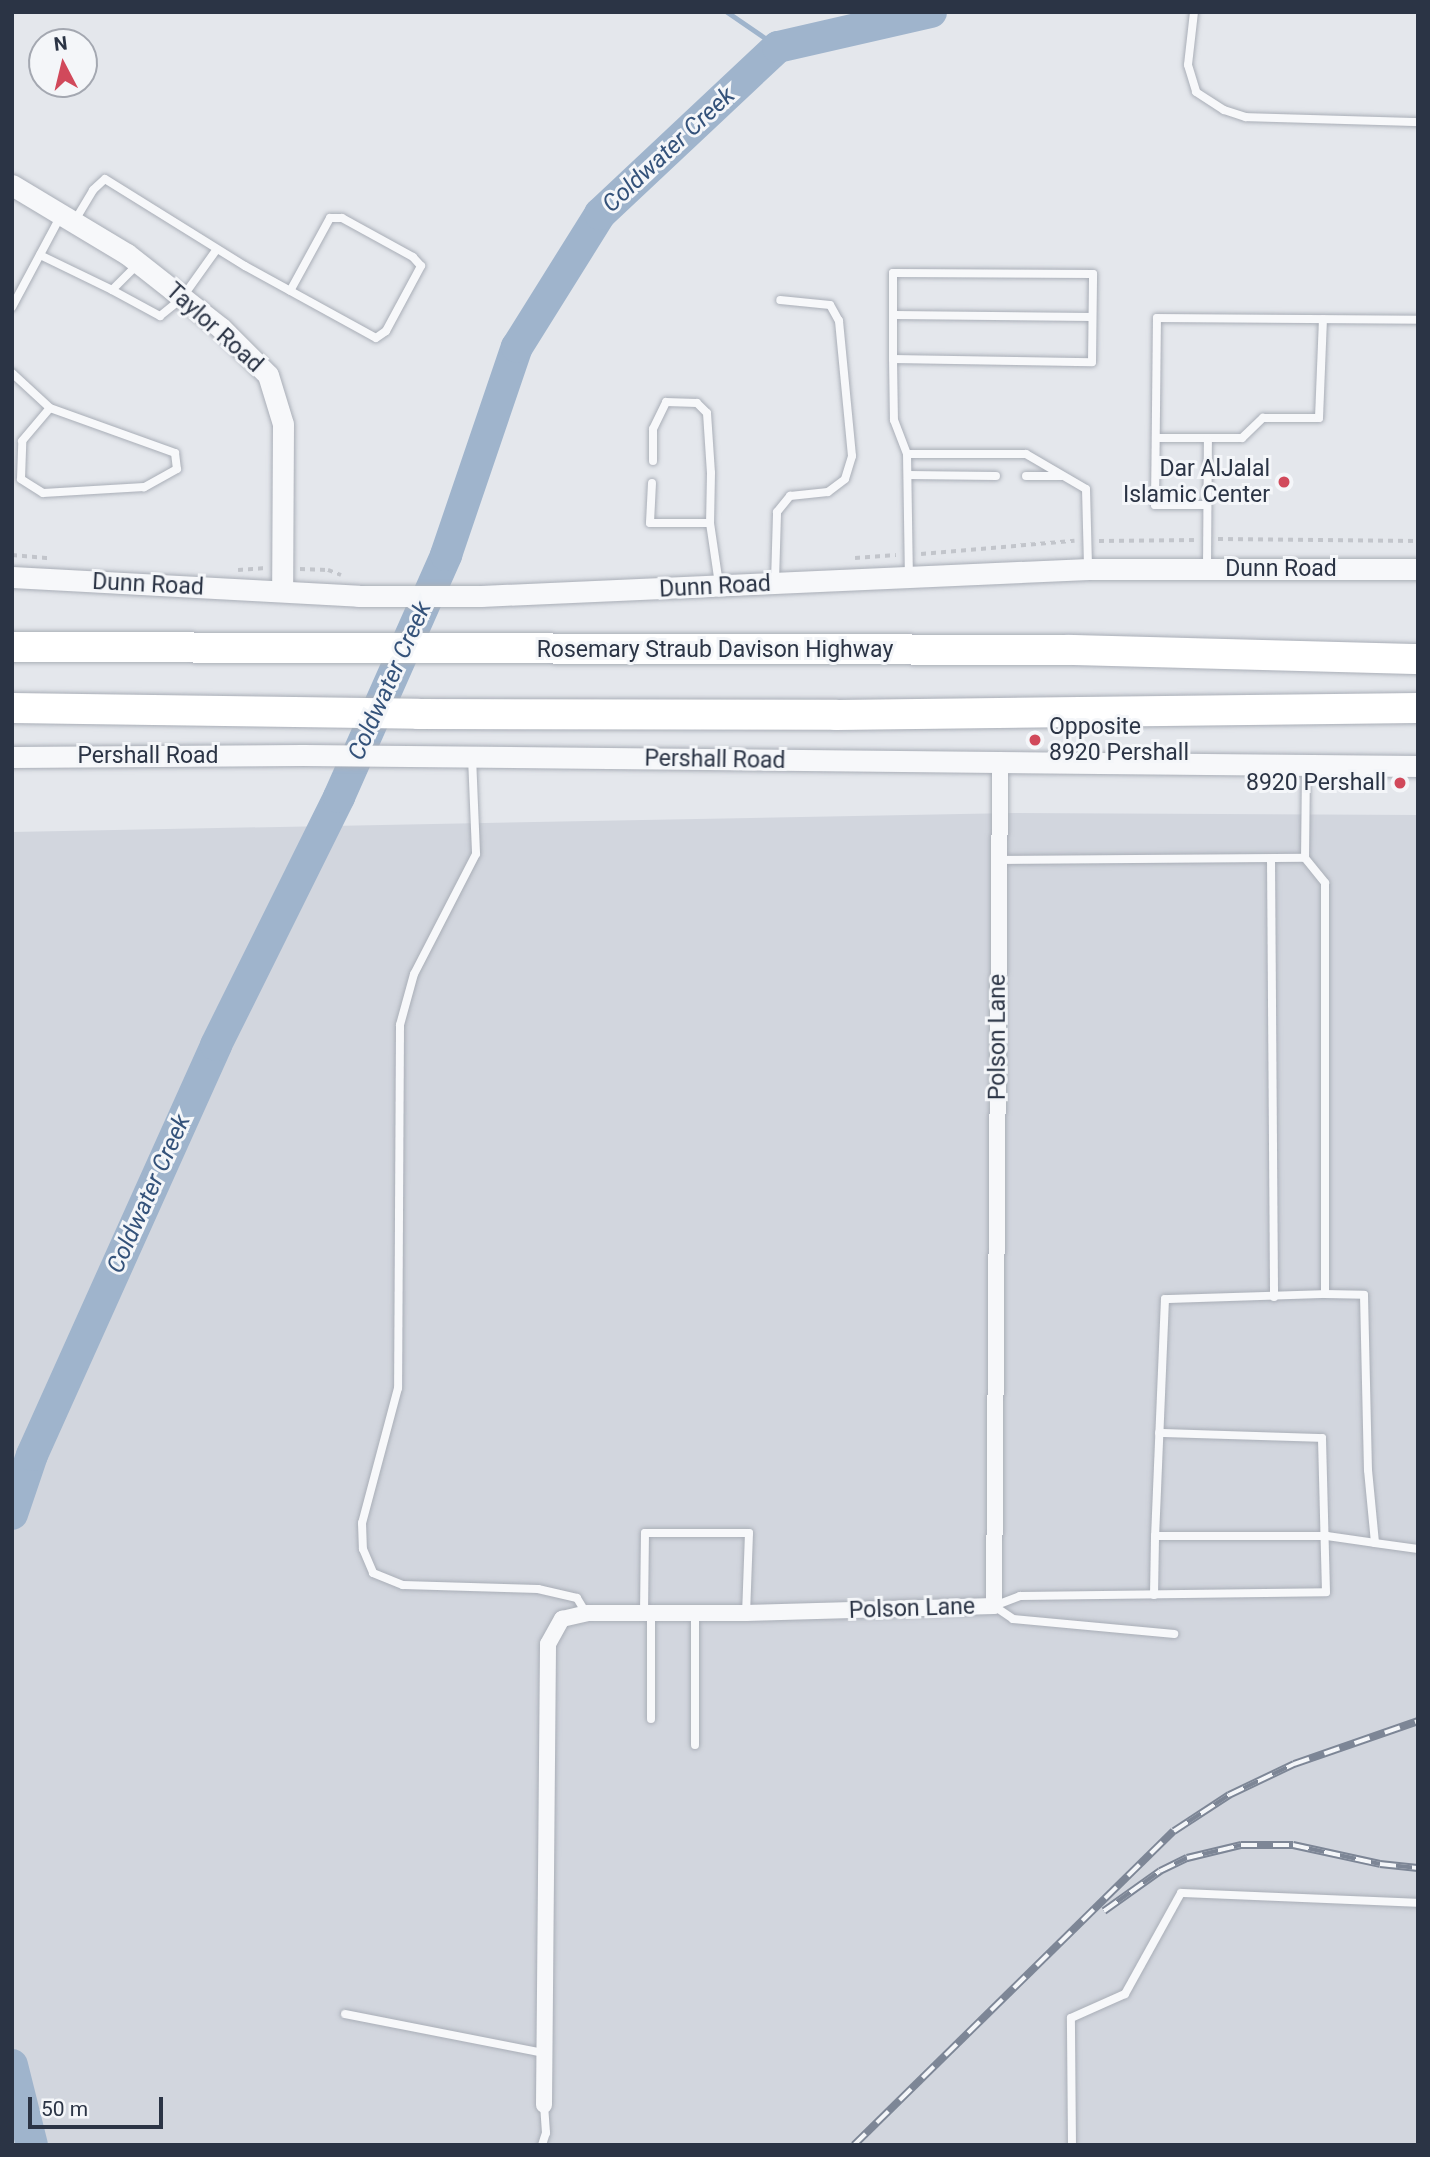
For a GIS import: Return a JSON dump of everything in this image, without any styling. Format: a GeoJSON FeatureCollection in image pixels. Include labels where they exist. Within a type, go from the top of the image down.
{"type":"FeatureCollection","features":[{"type":"Feature","properties":{"kind":"highway","name":"Rosemary Straub Davison Highway"},"geometry":{"type":"LineString","coordinates":[[12,647],[499,651],[709,648],[1058,650],[1418,659]]}},
{"type":"Feature","properties":{"kind":"highway"},"geometry":{"type":"LineString","coordinates":[[12,708],[418,714],[1223,713],[1418,708]]}},
{"type":"Feature","properties":{"kind":"street","name":"Taylor Road"},"geometry":{"type":"LineString","coordinates":[[12,185],[139,263],[221,328],[268,375],[283,424],[282,591]]}},
{"type":"Feature","properties":{"kind":"street","name":"Dunn Road"},"geometry":{"type":"LineString","coordinates":[[12,578],[358,596],[481,596],[1088,569],[1418,569]]}},
{"type":"Feature","properties":{"kind":"street","name":"Pershall Road"},"geometry":{"type":"LineString","coordinates":[[12,757],[303,755],[1000,764],[1418,766]]}},
{"type":"Feature","properties":{"kind":"street","name":"Polson Lane"},"geometry":{"type":"LineString","coordinates":[[544,2105],[548,1644],[562,1619],[587,1613],[746,1614],[994,1606],[1000,764]]}},
{"type":"Feature","properties":{"kind":"lane"},"geometry":{"type":"LineString","coordinates":[[1195,12],[1188,65],[1196,92],[1224,110],[1246,117],[1418,122]]}},
{"type":"Feature","properties":{"kind":"lane"},"geometry":{"type":"LineString","coordinates":[[12,307],[40,255],[68,218],[105,179],[217,249],[290,290],[376,338],[386,331],[421,266],[413,257],[342,218],[330,218],[290,290]]}},
{"type":"Feature","properties":{"kind":"lane"},"geometry":{"type":"LineString","coordinates":[[40,255],[160,316],[182,298],[217,249]]}},
{"type":"Feature","properties":{"kind":"lane"},"geometry":{"type":"LineString","coordinates":[[112,290],[139,263]]}},
{"type":"Feature","properties":{"kind":"lane"},"geometry":{"type":"LineString","coordinates":[[893,359],[1092,362],[1093,274],[893,273],[894,315],[893,359],[894,420],[907,454],[909,575]]}},
{"type":"Feature","properties":{"kind":"lane"},"geometry":{"type":"LineString","coordinates":[[775,584],[776,512],[790,496],[828,492],[845,479],[852,456],[839,321],[830,304],[780,300]]}},
{"type":"Feature","properties":{"kind":"lane"},"geometry":{"type":"LineString","coordinates":[[894,315],[1092,317]]}},
{"type":"Feature","properties":{"kind":"lane"},"geometry":{"type":"LineString","coordinates":[[1206,505],[1155,505],[1157,318],[1418,320]]}},
{"type":"Feature","properties":{"kind":"lane"},"geometry":{"type":"LineString","coordinates":[[1156,438],[1242,438],[1263,418],[1319,418],[1323,319]]}},
{"type":"Feature","properties":{"kind":"lane"},"geometry":{"type":"LineString","coordinates":[[12,373],[50,408],[175,453],[177,469],[144,488],[43,493],[21,479],[22,441],[50,408]]}},
{"type":"Feature","properties":{"kind":"lane"},"geometry":{"type":"LineString","coordinates":[[653,461],[653,429],[666,402],[698,403],[707,414],[711,473],[710,523],[719,587]]}},
{"type":"Feature","properties":{"kind":"lane"},"geometry":{"type":"LineString","coordinates":[[1207,569],[1209,439]]}},
{"type":"Feature","properties":{"kind":"lane"},"geometry":{"type":"LineString","coordinates":[[907,454],[1026,454],[1086,489],[1088,569]]}},
{"type":"Feature","properties":{"kind":"lane"},"geometry":{"type":"LineString","coordinates":[[908,475],[996,476]]}},
{"type":"Feature","properties":{"kind":"lane"},"geometry":{"type":"LineString","coordinates":[[1026,476],[1064,476]]}},
{"type":"Feature","properties":{"kind":"lane"},"geometry":{"type":"LineString","coordinates":[[652,483],[650,523],[710,523]]}},
{"type":"Feature","properties":{"kind":"lane"},"geometry":{"type":"LineString","coordinates":[[472,757],[477,854],[414,974],[400,1025],[398,1388],[362,1522],[363,1549],[373,1573],[402,1586],[538,1589],[577,1598],[587,1613]]}},
{"type":"Feature","properties":{"kind":"lane"},"geometry":{"type":"LineString","coordinates":[[1306,766],[1305,858],[1325,883],[1325,1294]]}},
{"type":"Feature","properties":{"kind":"lane"},"geometry":{"type":"LineString","coordinates":[[999,860],[1305,858]]}},
{"type":"Feature","properties":{"kind":"lane"},"geometry":{"type":"LineString","coordinates":[[1271,859],[1274,1297]]}},
{"type":"Feature","properties":{"kind":"lane"},"geometry":{"type":"LineString","coordinates":[[1154,1595],[1165,1299],[1325,1294],[1364,1296],[1368,1470],[1375,1543]]}},
{"type":"Feature","properties":{"kind":"lane"},"geometry":{"type":"LineString","coordinates":[[994,1606],[1020,1596],[1326,1592],[1322,1438],[1159,1433]]}},
{"type":"Feature","properties":{"kind":"lane"},"geometry":{"type":"LineString","coordinates":[[650,1719],[645,1533],[749,1533],[746,1614]]}},
{"type":"Feature","properties":{"kind":"lane"},"geometry":{"type":"LineString","coordinates":[[1155,1536],[1326,1536],[1418,1549]]}},
{"type":"Feature","properties":{"kind":"lane"},"geometry":{"type":"LineString","coordinates":[[994,1606],[1013,1619],[1174,1634]]}},
{"type":"Feature","properties":{"kind":"lane"},"geometry":{"type":"LineString","coordinates":[[695,1614],[695,1745]]}},
{"type":"Feature","properties":{"kind":"lane"},"geometry":{"type":"LineString","coordinates":[[1072,2145],[1071,2018],[1125,1994],[1181,1893],[1418,1903]]}},
{"type":"Feature","properties":{"kind":"lane"},"geometry":{"type":"LineString","coordinates":[[345,2014],[544,2053]]}},
{"type":"Feature","properties":{"kind":"lane"},"geometry":{"type":"LineString","coordinates":[[542,2145],[545,2133],[544,2105]]}},
{"type":"Feature","properties":{"kind":"path"},"geometry":{"type":"LineString","coordinates":[[1217,539],[1418,541]]}},
{"type":"Feature","properties":{"kind":"path"},"geometry":{"type":"LineString","coordinates":[[1105,541],[1190,540]]}},
{"type":"Feature","properties":{"kind":"path"},"geometry":{"type":"LineString","coordinates":[[930,553],[1076,541]]}},
{"type":"Feature","properties":{"kind":"shaded area"},"geometry":{"type":"Polygon","coordinates":[[[1014,813],[1418,815],[1418,2145],[12,2145],[12,832],[1014,813]]]}},
{"type":"Feature","properties":{"kind":"waterway"},"geometry":{"type":"LineString","coordinates":[[727,12],[778,47]]}},
{"type":"Feature","properties":{"kind":"waterway","name":"Coldwater Creek"},"geometry":{"type":"LineString","coordinates":[[12,1514],[32,1455],[216,1045],[339,797],[446,555],[517,347],[600,214],[778,47],[931,12]]}},
{"type":"Feature","properties":{"kind":"waterway","name":"Coldwater Creek"},"geometry":{"type":"LineString","coordinates":[[12,2065],[32,2145]]}},
{"type":"Feature","properties":{"kind":"railway"},"geometry":{"type":"LineString","coordinates":[[854,2145],[1174,1831],[1229,1795],[1294,1764],[1418,1721]]}},
{"type":"Feature","properties":{"kind":"railway"},"geometry":{"type":"LineString","coordinates":[[1104,1911],[1160,1871],[1187,1858],[1241,1845],[1293,1845],[1380,1864],[1418,1868]]}},
{"type":"Feature","properties":{"kind":"place","name":"Dar AlJalal Islamic Center"},"geometry":{"type":"Point","coordinates":[1284,482]}},
{"type":"Feature","properties":{"kind":"place","name":"Opposite 8920 Pershall"},"geometry":{"type":"Point","coordinates":[1035,740]}},
{"type":"Feature","properties":{"kind":"place","name":"8920 Pershall"},"geometry":{"type":"Point","coordinates":[1400,783]}}]}
